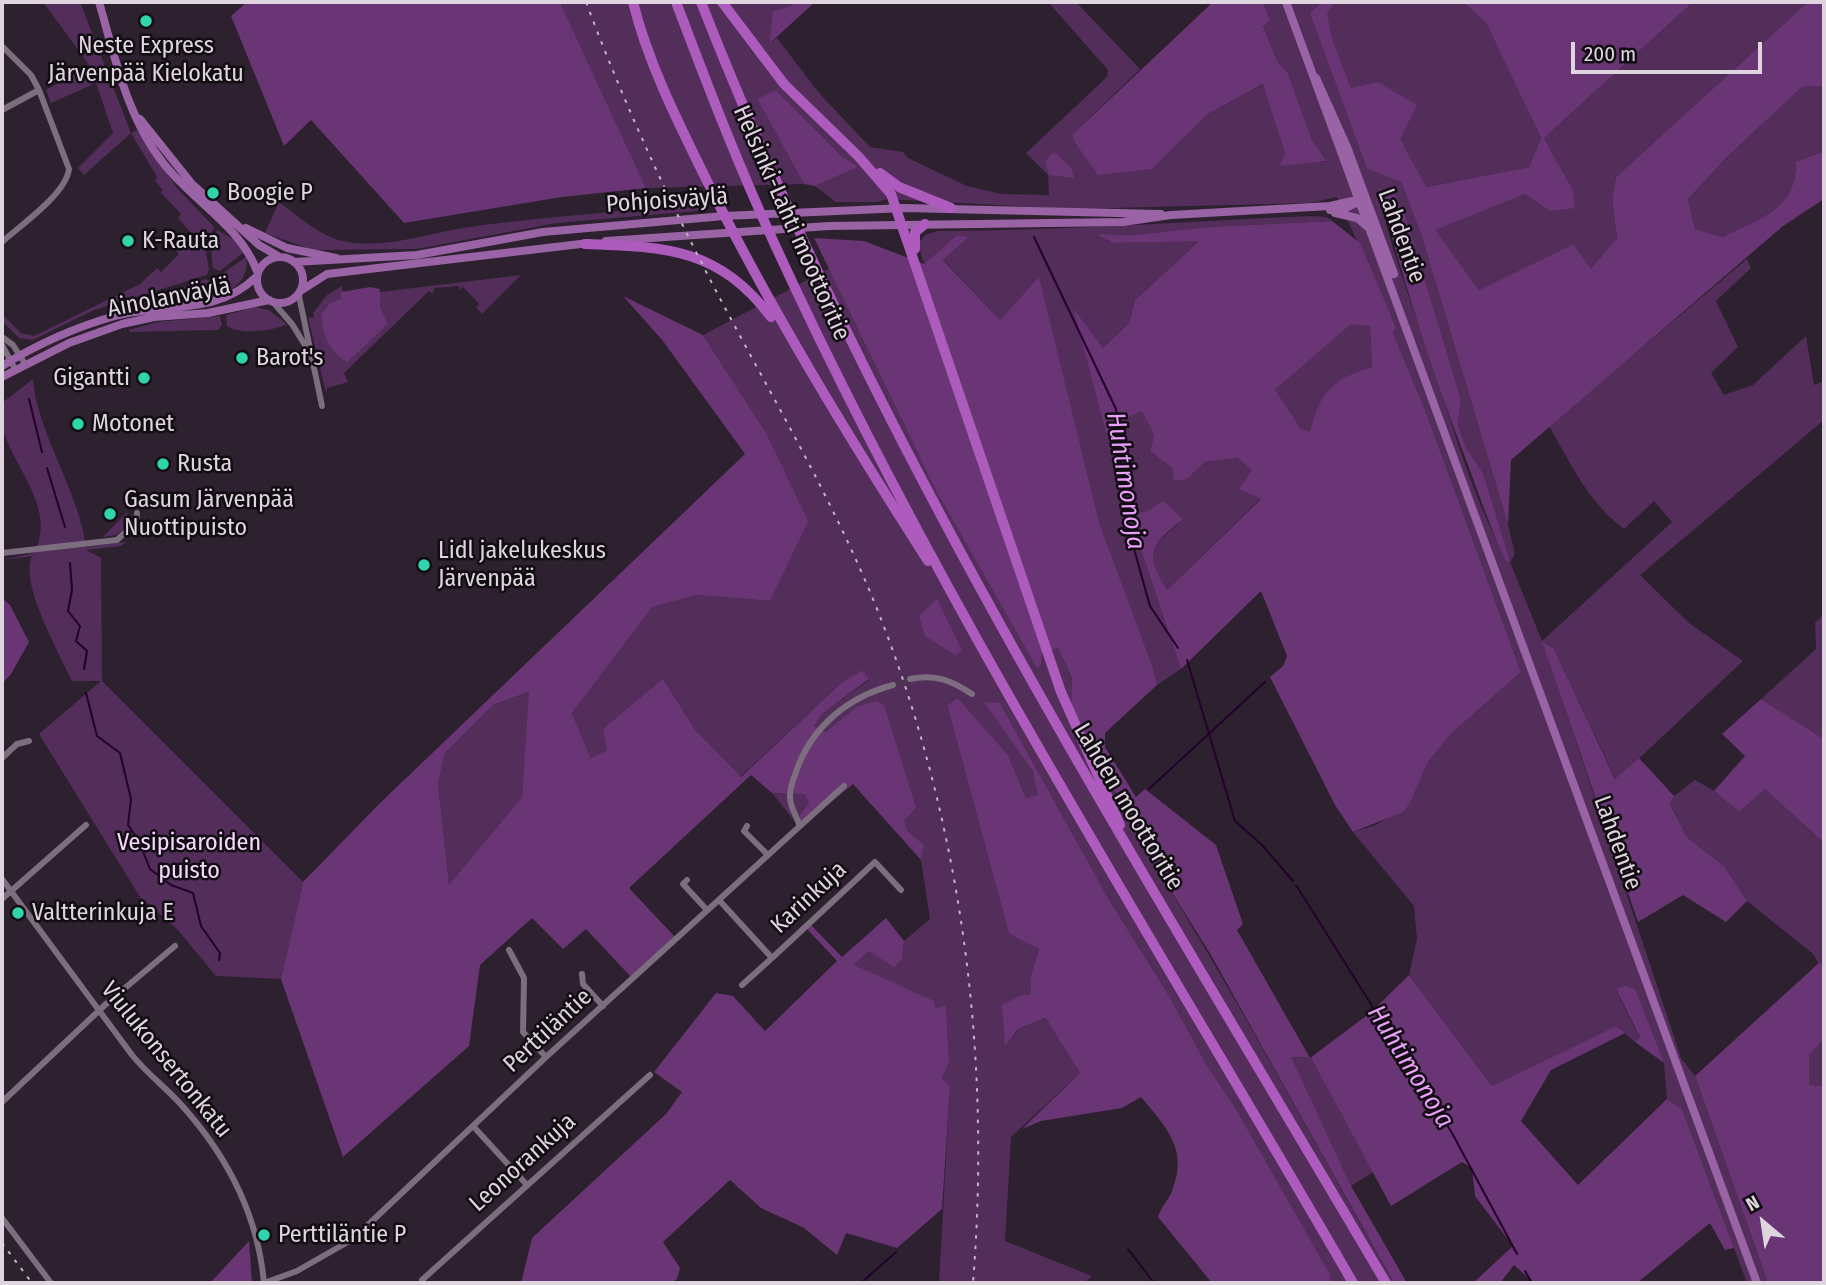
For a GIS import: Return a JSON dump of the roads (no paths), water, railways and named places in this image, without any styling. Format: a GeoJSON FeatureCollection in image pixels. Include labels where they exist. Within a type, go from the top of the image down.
{"type":"FeatureCollection","features":[{"type":"Feature","properties":{"kind":"highway"},"geometry":{"type":"LineString","coordinates":[[633,2],[666,92],[731,230],[797,353],[974,632]]}},
{"type":"Feature","properties":{"kind":"highway","name":"Helsinki-Lahti moottoritie"},"geometry":{"type":"LineString","coordinates":[[676,2],[752,195],[831,362]]}},
{"type":"Feature","properties":{"kind":"highway","name":"Helsinki-Lahti moottoritie"},"geometry":{"type":"LineString","coordinates":[[701,2],[779,191],[851,343]]}},
{"type":"Feature","properties":{"kind":"highway"},"geometry":{"type":"LineString","coordinates":[[722,2],[783,84],[881,180],[897,209],[1061,692],[1093,770],[1148,882]]}},
{"type":"Feature","properties":{"kind":"highway"},"geometry":{"type":"LineString","coordinates":[[858,156],[899,187],[951,208]]}},
{"type":"Feature","properties":{"kind":"highway"},"geometry":{"type":"LineString","coordinates":[[916,263],[913,241],[915,232],[925,224]]}},
{"type":"Feature","properties":{"kind":"highway"},"geometry":{"type":"LineString","coordinates":[[585,244],[664,247],[710,263],[738,282],[755,298],[797,353]]}},
{"type":"Feature","properties":{"kind":"highway","name":"Lahden moottoritie"},"geometry":{"type":"LineString","coordinates":[[851,343],[970,573],[1148,882],[1386,1283]]}},
{"type":"Feature","properties":{"kind":"highway","name":"Lahden moottoritie"},"geometry":{"type":"LineString","coordinates":[[831,362],[974,632],[1353,1283]]}},
{"type":"Feature","properties":{"kind":"main road"},"geometry":{"type":"LineString","coordinates":[[99,2],[122,82],[138,117],[142,133],[186,190],[241,240],[257,274],[259,289],[270,301],[286,303],[300,293],[301,270],[294,262],[266,251],[192,184],[138,117]]}},
{"type":"Feature","properties":{"kind":"main road","name":"Lahdentie"},"geometry":{"type":"LineString","coordinates":[[1286,2],[1433,386],[1440,417]]}},
{"type":"Feature","properties":{"kind":"main road","name":"Pohjoisväylä"},"geometry":{"type":"LineString","coordinates":[[1236,212],[1325,211],[1346,208],[1362,199]]}},
{"type":"Feature","properties":{"kind":"main road","name":"Pohjoisväylä"},"geometry":{"type":"LineString","coordinates":[[300,293],[327,274],[731,230],[902,224],[1093,223],[1171,215],[1329,206],[1362,199]]}},
{"type":"Feature","properties":{"kind":"main road","name":"Lahdentie"},"geometry":{"type":"LineString","coordinates":[[1362,199],[1756,1283]]}},
{"type":"Feature","properties":{"kind":"main road","name":"Pohjoisväylä"},"geometry":{"type":"LineString","coordinates":[[294,262],[352,261],[417,254],[543,232],[724,216],[951,208],[1053,214],[1144,212],[1171,215]]}},
{"type":"Feature","properties":{"kind":"main road","name":"Pohjoisväylä"},"geometry":{"type":"LineString","coordinates":[[1325,211],[1349,215],[1372,231]]}},
{"type":"Feature","properties":{"kind":"main road"},"geometry":{"type":"LineString","coordinates":[[237,222],[287,248],[352,261]]}},
{"type":"Feature","properties":{"kind":"main road"},"geometry":{"type":"LineString","coordinates":[[257,274],[265,260],[278,256]]}},
{"type":"Feature","properties":{"kind":"main road","name":"Ainolanväylä"},"geometry":{"type":"LineString","coordinates":[[6,363],[115,316],[225,300],[242,291],[257,274]]}},
{"type":"Feature","properties":{"kind":"main road","name":"Ainolanväylä"},"geometry":{"type":"LineString","coordinates":[[2,377],[69,343],[121,324],[154,317],[208,313],[270,301]]}},
{"type":"Feature","properties":{"kind":"street"},"geometry":{"type":"LineString","coordinates":[[2,46],[30,75],[39,90],[68,169],[68,180],[2,242]]}},
{"type":"Feature","properties":{"kind":"street"},"geometry":{"type":"LineString","coordinates":[[2,110],[39,90]]}},
{"type":"Feature","properties":{"kind":"street"},"geometry":{"type":"LineString","coordinates":[[300,293],[321,406]]}},
{"type":"Feature","properties":{"kind":"street"},"geometry":{"type":"LineString","coordinates":[[270,301],[292,324],[309,351]]}},
{"type":"Feature","properties":{"kind":"street"},"geometry":{"type":"LineString","coordinates":[[2,337],[25,364]]}},
{"type":"Feature","properties":{"kind":"street"},"geometry":{"type":"LineString","coordinates":[[2,345],[6,363],[15,369]]}},
{"type":"Feature","properties":{"kind":"street"},"geometry":{"type":"LineString","coordinates":[[2,553],[117,540],[136,522],[137,513]]}},
{"type":"Feature","properties":{"kind":"street"},"geometry":{"type":"LineString","coordinates":[[910,679],[927,676],[940,678],[953,682],[972,694]]}},
{"type":"Feature","properties":{"kind":"street"},"geometry":{"type":"LineString","coordinates":[[799,824],[790,803],[790,788],[809,743],[822,726],[850,703],[893,685]]}},
{"type":"Feature","properties":{"kind":"street"},"geometry":{"type":"LineString","coordinates":[[2,758],[17,744],[29,741]]}},
{"type":"Feature","properties":{"kind":"street","name":"Perttiläntie"},"geometry":{"type":"LineString","coordinates":[[264,1283],[297,1271],[354,1239],[546,1057],[719,901],[799,824],[844,786]]}},
{"type":"Feature","properties":{"kind":"street"},"geometry":{"type":"LineString","coordinates":[[2,899],[86,825]]}},
{"type":"Feature","properties":{"kind":"street"},"geometry":{"type":"LineString","coordinates":[[747,826],[744,831],[768,855]]}},
{"type":"Feature","properties":{"kind":"street","name":"Karinkuja"},"geometry":{"type":"LineString","coordinates":[[742,985],[875,862],[901,890]]}},
{"type":"Feature","properties":{"kind":"street","name":"Viulukonsertonkatu"},"geometry":{"type":"LineString","coordinates":[[2,879],[140,1065],[168,1090],[212,1143],[233,1178],[251,1218],[260,1245],[264,1283]]}},
{"type":"Feature","properties":{"kind":"street"},"geometry":{"type":"LineString","coordinates":[[687,880],[683,884],[707,910]]}},
{"type":"Feature","properties":{"kind":"street","name":"Karinkuja"},"geometry":{"type":"LineString","coordinates":[[719,901],[772,958]]}},
{"type":"Feature","properties":{"kind":"street"},"geometry":{"type":"LineString","coordinates":[[2,1102],[99,1010],[175,946]]}},
{"type":"Feature","properties":{"kind":"street"},"geometry":{"type":"LineString","coordinates":[[509,950],[524,978],[523,1032],[546,1057]]}},
{"type":"Feature","properties":{"kind":"street"},"geometry":{"type":"LineString","coordinates":[[582,974],[583,984],[603,1006]]}},
{"type":"Feature","properties":{"kind":"street","name":"Leonorankuja"},"geometry":{"type":"LineString","coordinates":[[422,1280],[650,1075]]}},
{"type":"Feature","properties":{"kind":"street"},"geometry":{"type":"LineString","coordinates":[[473,1126],[527,1185]]}},
{"type":"Feature","properties":{"kind":"street"},"geometry":{"type":"LineString","coordinates":[[2,1218],[51,1283]]}},
{"type":"Feature","properties":{"kind":"waterway","name":"Huhtimonoja"},"geometry":{"type":"LineString","coordinates":[[1034,237],[1116,409],[1127,524],[1150,606],[1178,648]]}},
{"type":"Feature","properties":{"kind":"waterway"},"geometry":{"type":"LineString","coordinates":[[29,399],[42,452]]}},
{"type":"Feature","properties":{"kind":"waterway"},"geometry":{"type":"LineString","coordinates":[[47,468],[65,527]]}},
{"type":"Feature","properties":{"kind":"waterway"},"geometry":{"type":"LineString","coordinates":[[70,563],[72,590],[68,611],[80,626],[76,641],[87,651],[84,669]]}},
{"type":"Feature","properties":{"kind":"waterway","name":"Huhtimonoja"},"geometry":{"type":"LineString","coordinates":[[1187,660],[1235,821],[1263,846],[1293,881]]}},
{"type":"Feature","properties":{"kind":"waterway","name":"Huhtimonoja"},"geometry":{"type":"LineString","coordinates":[[1149,789],[1265,682]]}},
{"type":"Feature","properties":{"kind":"waterway"},"geometry":{"type":"LineString","coordinates":[[86,693],[97,736],[120,753],[131,799],[128,825],[139,841],[150,869],[171,885],[193,893],[201,926],[220,953],[219,960]]}},
{"type":"Feature","properties":{"kind":"waterway","name":"Huhtimonoja"},"geometry":{"type":"LineString","coordinates":[[1296,885],[1452,1133],[1517,1254]]}},
{"type":"Feature","properties":{"kind":"waterway"},"geometry":{"type":"LineString","coordinates":[[1128,1249],[1154,1283]]}},
{"type":"Feature","properties":{"kind":"waterway"},"geometry":{"type":"LineString","coordinates":[[861,1283],[896,1252]]}},
{"type":"Feature","properties":{"kind":"waterway","name":"Huhtimonoja"},"geometry":{"type":"LineString","coordinates":[[1525,1271],[1532,1283]]}},
{"type":"Feature","properties":{"kind":"tunnel"},"geometry":{"type":"LineString","coordinates":[[893,685],[910,679]]}},
{"type":"Feature","properties":{"kind":"railway"},"geometry":{"type":"LineString","coordinates":[[586,2],[630,112],[679,218],[851,549],[900,670],[926,755],[947,841],[962,929],[972,1017],[978,1105],[978,1194],[973,1283]]}},
{"type":"Feature","properties":{"kind":"railway"},"geometry":{"type":"LineString","coordinates":[[2,1243],[32,1283]]}},
{"type":"Feature","properties":{"kind":"place","name":"Neste Express Järvenpää Kielokatu"},"geometry":{"type":"Point","coordinates":[146,21]}},
{"type":"Feature","properties":{"kind":"place","name":"Boogie P"},"geometry":{"type":"Point","coordinates":[213,193]}},
{"type":"Feature","properties":{"kind":"place","name":"K-Rauta"},"geometry":{"type":"Point","coordinates":[128,241]}},
{"type":"Feature","properties":{"kind":"place","name":"Barot's"},"geometry":{"type":"Point","coordinates":[242,358]}},
{"type":"Feature","properties":{"kind":"place","name":"Gigantti"},"geometry":{"type":"Point","coordinates":[144,378]}},
{"type":"Feature","properties":{"kind":"place","name":"Motonet"},"geometry":{"type":"Point","coordinates":[78,424]}},
{"type":"Feature","properties":{"kind":"place","name":"Rusta"},"geometry":{"type":"Point","coordinates":[163,464]}},
{"type":"Feature","properties":{"kind":"place","name":"Gasum Järvenpää Nuottipuisto"},"geometry":{"type":"Point","coordinates":[110,514]}},
{"type":"Feature","properties":{"kind":"place","name":"Lidl jakelukeskus Järvenpää"},"geometry":{"type":"Point","coordinates":[424,565]}},
{"type":"Feature","properties":{"kind":"place","name":"Valtterinkuja E"},"geometry":{"type":"Point","coordinates":[18,913]}},
{"type":"Feature","properties":{"kind":"place","name":"Perttiläntie P"},"geometry":{"type":"Point","coordinates":[264,1235]}},
{"type":"Feature","properties":{"kind":"park label","name":"Vesipisaroiden puisto"},"geometry":{"type":"Point","coordinates":[189,857]}}]}
